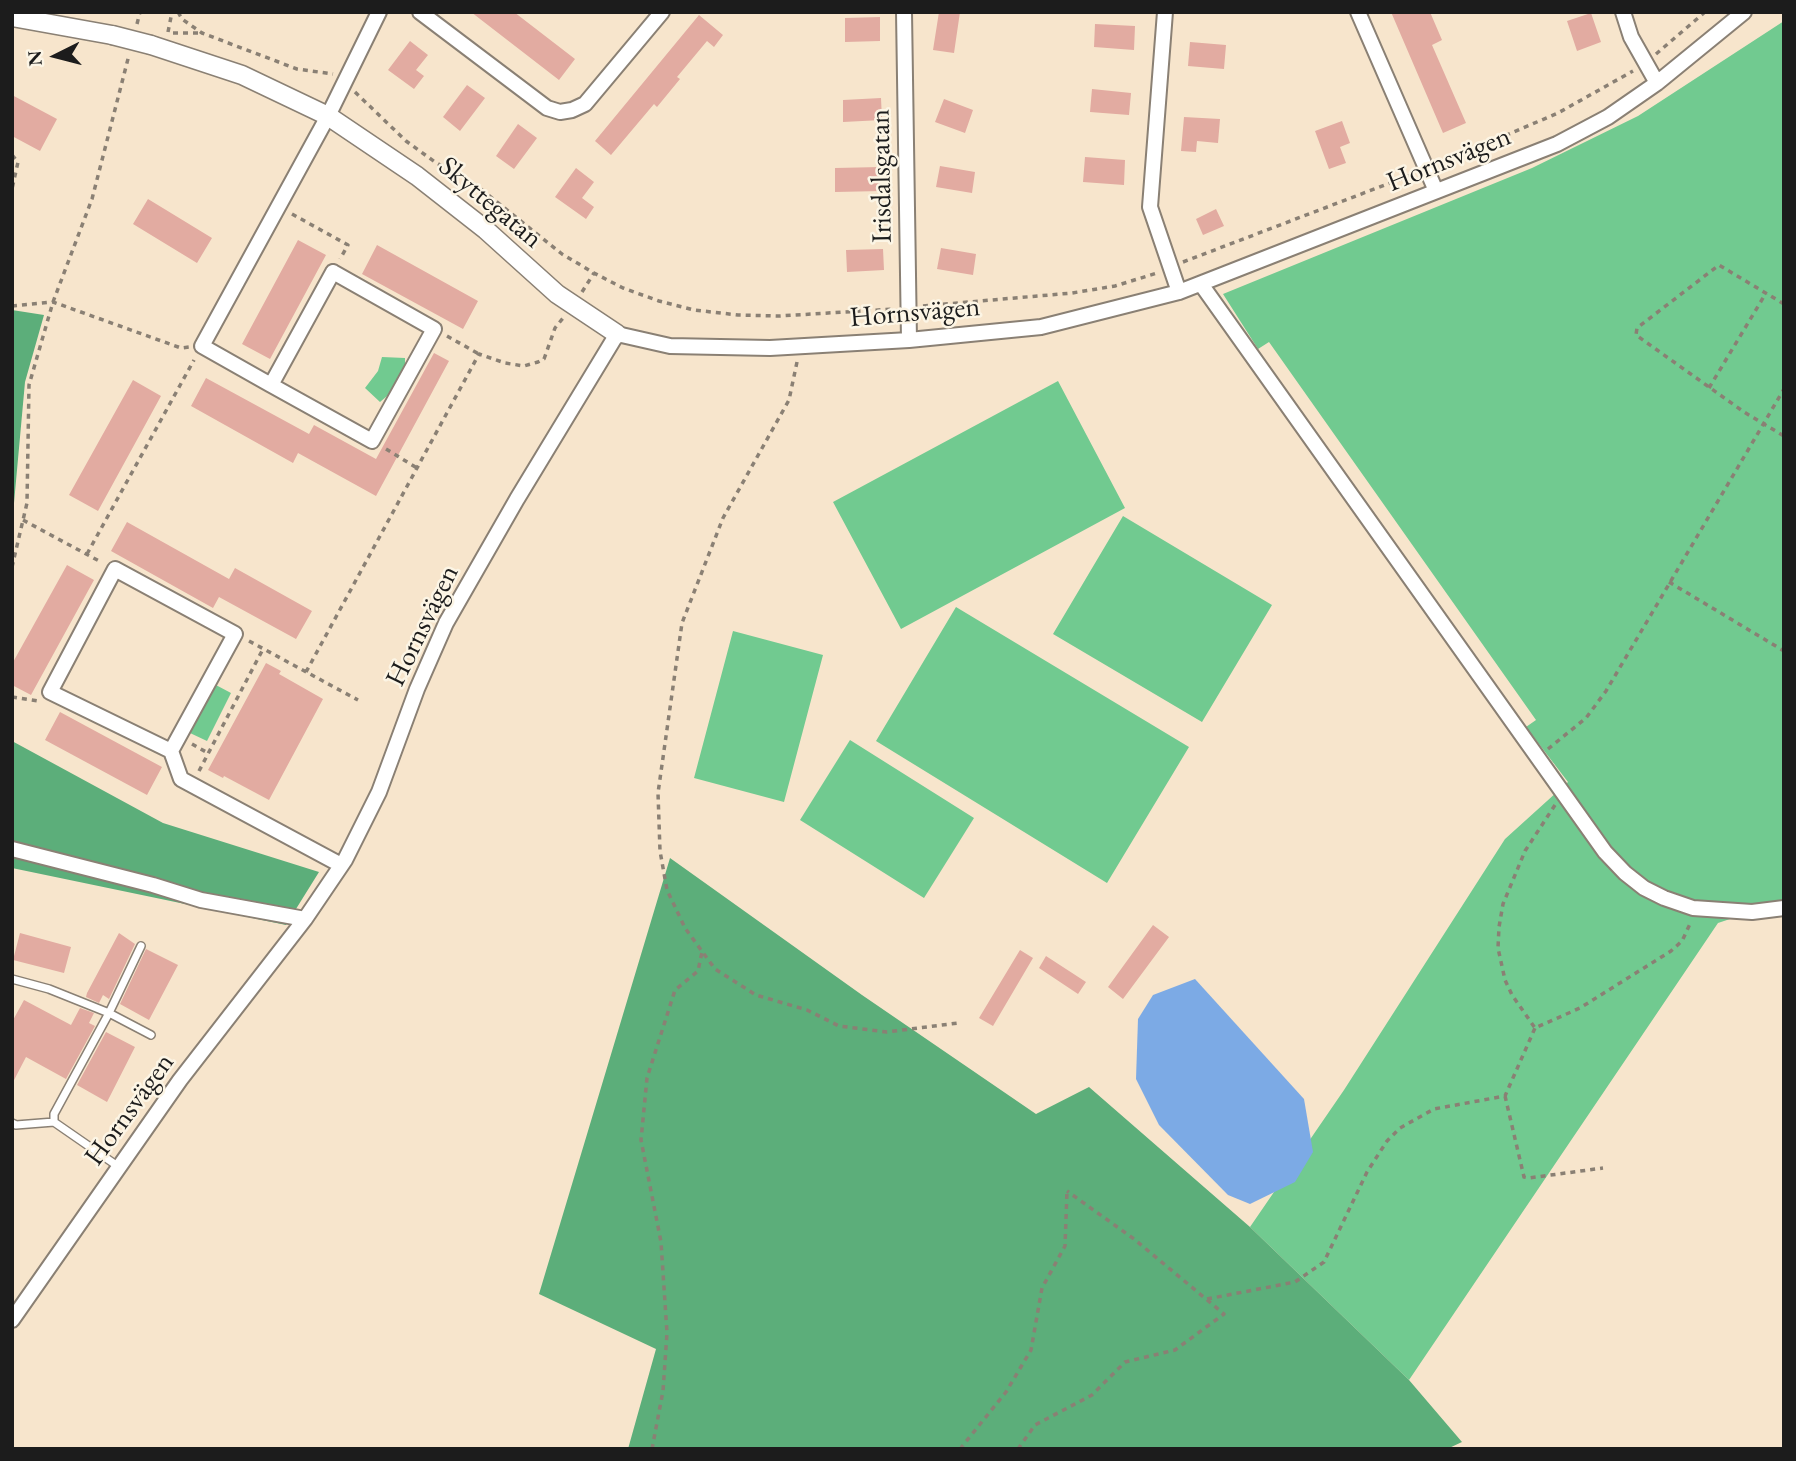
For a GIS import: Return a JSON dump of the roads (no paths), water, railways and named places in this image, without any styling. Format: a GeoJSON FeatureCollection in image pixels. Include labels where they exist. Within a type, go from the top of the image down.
{"type":"FeatureCollection","features":[{"type":"Feature","properties":{"kind":"street"},"geometry":{"type":"LineString","coordinates":[[271,385],[333,272],[434,329],[372,441],[271,385],[202,346],[328,116],[379,12]]}},
{"type":"Feature","properties":{"kind":"street"},"geometry":{"type":"LineString","coordinates":[[420,12],[547,108],[559,112],[585,104],[662,12]]}},
{"type":"Feature","properties":{"kind":"street","name":"Irisdalsgatan"},"geometry":{"type":"LineString","coordinates":[[904,12],[909,340]]}},
{"type":"Feature","properties":{"kind":"street"},"geometry":{"type":"LineString","coordinates":[[1165,12],[1150,207],[1179,292]]}},
{"type":"Feature","properties":{"kind":"street"},"geometry":{"type":"LineString","coordinates":[[1358,12],[1436,191]]}},
{"type":"Feature","properties":{"kind":"street"},"geometry":{"type":"LineString","coordinates":[[1623,12],[1631,37],[1657,83]]}},
{"type":"Feature","properties":{"kind":"street","name":"Hornsvägen"},"geometry":{"type":"LineString","coordinates":[[12,1320],[180,1080],[305,919],[341,865],[379,792],[417,689],[446,623],[617,334],[670,346],[801,346],[909,340],[1041,327],[1179,292],[1557,144],[1608,117],[1657,83],[1744,12]]}},
{"type":"Feature","properties":{"kind":"street","name":"Skyttegatan"},"geometry":{"type":"LineString","coordinates":[[12,17],[113,35],[156,38],[328,116],[427,184],[486,230],[572,306],[617,334]]}},
{"type":"Feature","properties":{"kind":"street"},"geometry":{"type":"LineString","coordinates":[[1200,284],[1605,852],[1644,888],[1693,908],[1752,912],[1784,908]]}},
{"type":"Feature","properties":{"kind":"street"},"geometry":{"type":"LineString","coordinates":[[171,751],[235,634],[115,569],[50,692],[171,751],[181,779],[341,865]]}},
{"type":"Feature","properties":{"kind":"street"},"geometry":{"type":"LineString","coordinates":[[12,849],[201,900],[305,919]]}},
{"type":"Feature","properties":{"kind":"lane"},"geometry":{"type":"LineString","coordinates":[[54,1122],[54,1114],[109,1013],[141,946]]}},
{"type":"Feature","properties":{"kind":"lane"},"geometry":{"type":"LineString","coordinates":[[12,979],[49,989],[109,1013],[151,1035]]}},
{"type":"Feature","properties":{"kind":"lane"},"geometry":{"type":"LineString","coordinates":[[12,1123],[54,1122],[119,1167]]}},
{"type":"Feature","properties":{"kind":"water"},"geometry":{"type":"Polygon","coordinates":[[[1195,979],[1304,1099],[1313,1152],[1295,1182],[1250,1204],[1228,1195],[1159,1125],[1136,1079],[1138,1019],[1153,995],[1195,979]]]}}]}
